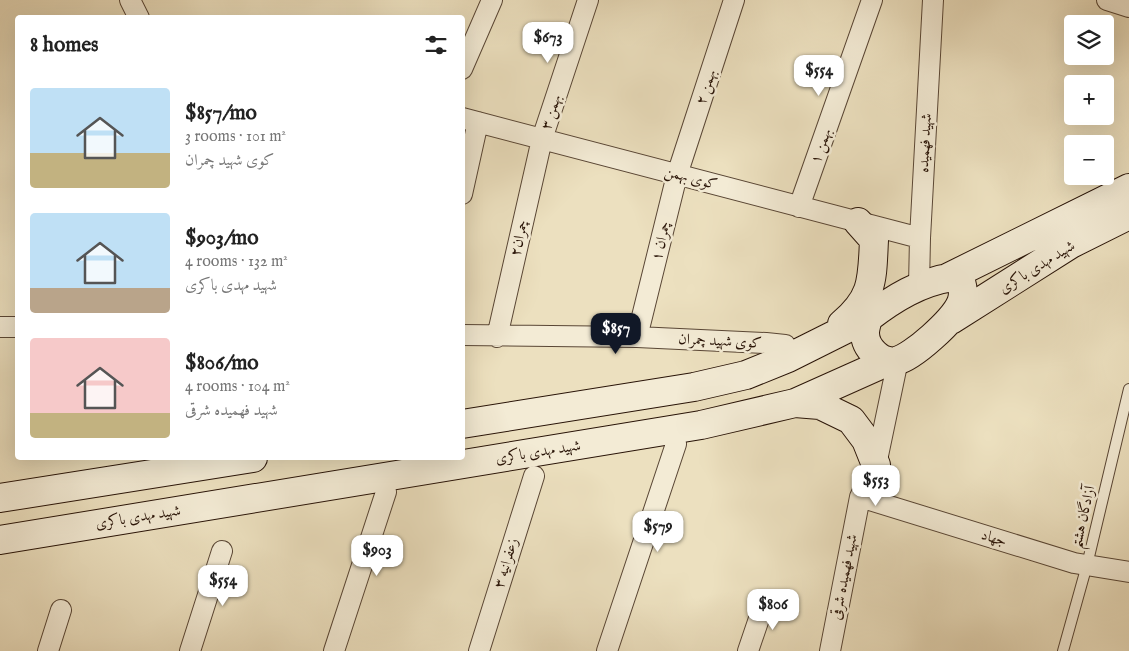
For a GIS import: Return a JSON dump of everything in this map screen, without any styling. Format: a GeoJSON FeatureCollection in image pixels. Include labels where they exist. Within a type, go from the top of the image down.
{"type":"FeatureCollection","features":[{"type":"Feature","properties":{"kind":"main road","name":"شهید مهدی باکری"},"geometry":{"type":"LineString","coordinates":[[868,318],[895,298],[919,286],[947,278],[1129,188]]}},
{"type":"Feature","properties":{"kind":"main road","name":"شهید مهدی باکری"},"geometry":{"type":"LineString","coordinates":[[0,540],[701,425],[795,403],[893,361],[926,342],[947,322],[1071,244],[1129,215]]}},
{"type":"Feature","properties":{"kind":"main road"},"geometry":{"type":"LineString","coordinates":[[823,341],[846,321],[866,298],[872,278],[874,240],[858,222]]}},
{"type":"Feature","properties":{"kind":"main road"},"geometry":{"type":"LineString","coordinates":[[947,278],[961,281],[964,290],[962,302],[956,313],[947,322]]}},
{"type":"Feature","properties":{"kind":"main road"},"geometry":{"type":"LineString","coordinates":[[465,424],[694,387],[746,375],[788,358],[868,318]]}},
{"type":"Feature","properties":{"kind":"main road"},"geometry":{"type":"LineString","coordinates":[[868,318],[865,334],[873,351],[880,358],[893,361]]}},
{"type":"Feature","properties":{"kind":"main road"},"geometry":{"type":"LineString","coordinates":[[795,403],[820,405],[851,420],[866,440],[876,465]]}},
{"type":"Feature","properties":{"kind":"main road"},"geometry":{"type":"LineString","coordinates":[[0,498],[240,460]]}},
{"type":"Feature","properties":{"kind":"street"},"geometry":{"type":"LineString","coordinates":[[130,0],[138,15]]}},
{"type":"Feature","properties":{"kind":"street"},"geometry":{"type":"LineString","coordinates":[[465,62],[492,0]]}},
{"type":"Feature","properties":{"kind":"street","name":"بهمن ۳"},"geometry":{"type":"LineString","coordinates":[[542,139],[588,0]]}},
{"type":"Feature","properties":{"kind":"street","name":"بهمن ۲"},"geometry":{"type":"LineString","coordinates":[[677,175],[734,0]]}},
{"type":"Feature","properties":{"kind":"street","name":"بهمن ۱"},"geometry":{"type":"LineString","coordinates":[[799,207],[872,0]]}},
{"type":"Feature","properties":{"kind":"street","name":"شهید فهمیده"},"geometry":{"type":"LineString","coordinates":[[919,286],[933,0]]}},
{"type":"Feature","properties":{"kind":"street"},"geometry":{"type":"LineString","coordinates":[[1107,0],[1129,7]]}},
{"type":"Feature","properties":{"kind":"street"},"geometry":{"type":"LineString","coordinates":[[465,166],[470,120]]}},
{"type":"Feature","properties":{"kind":"street","name":"کوی بهمن"},"geometry":{"type":"LineString","coordinates":[[470,120],[920,238]]}},
{"type":"Feature","properties":{"kind":"street","name":"چمران۲"},"geometry":{"type":"LineString","coordinates":[[497,337],[542,139]]}},
{"type":"Feature","properties":{"kind":"street","name":"چمران ۱"},"geometry":{"type":"LineString","coordinates":[[637,337],[677,175]]}},
{"type":"Feature","properties":{"kind":"street"},"geometry":{"type":"LineString","coordinates":[[0,328],[15,328]]}},
{"type":"Feature","properties":{"kind":"street","name":"کوی شهید چمران"},"geometry":{"type":"LineString","coordinates":[[465,335],[637,337],[785,345],[788,358]]}},
{"type":"Feature","properties":{"kind":"street","name":"شهید فهمیده شرقی"},"geometry":{"type":"LineString","coordinates":[[830,651],[860,497],[876,465],[893,361]]}},
{"type":"Feature","properties":{"kind":"street"},"geometry":{"type":"LineString","coordinates":[[607,651],[676,444]]}},
{"type":"Feature","properties":{"kind":"street","name":"زعفرانیه ۳"},"geometry":{"type":"LineString","coordinates":[[479,651],[534,476]]}},
{"type":"Feature","properties":{"kind":"street"},"geometry":{"type":"LineString","coordinates":[[334,651],[386,492]]}},
{"type":"Feature","properties":{"kind":"street","name":"جهاد"},"geometry":{"type":"LineString","coordinates":[[860,497],[1074,563],[1129,572]]}},
{"type":"Feature","properties":{"kind":"street"},"geometry":{"type":"LineString","coordinates":[[190,651],[222,551]]}},
{"type":"Feature","properties":{"kind":"street"},"geometry":{"type":"LineString","coordinates":[[748,651],[764,601]]}},
{"type":"Feature","properties":{"kind":"street"},"geometry":{"type":"LineString","coordinates":[[48,651],[61,610]]}},
{"type":"Feature","properties":{"kind":"lane","name":"آزادگان هشتم"},"geometry":{"type":"LineString","coordinates":[[1063,651],[1087,565],[1129,390]]}}]}
